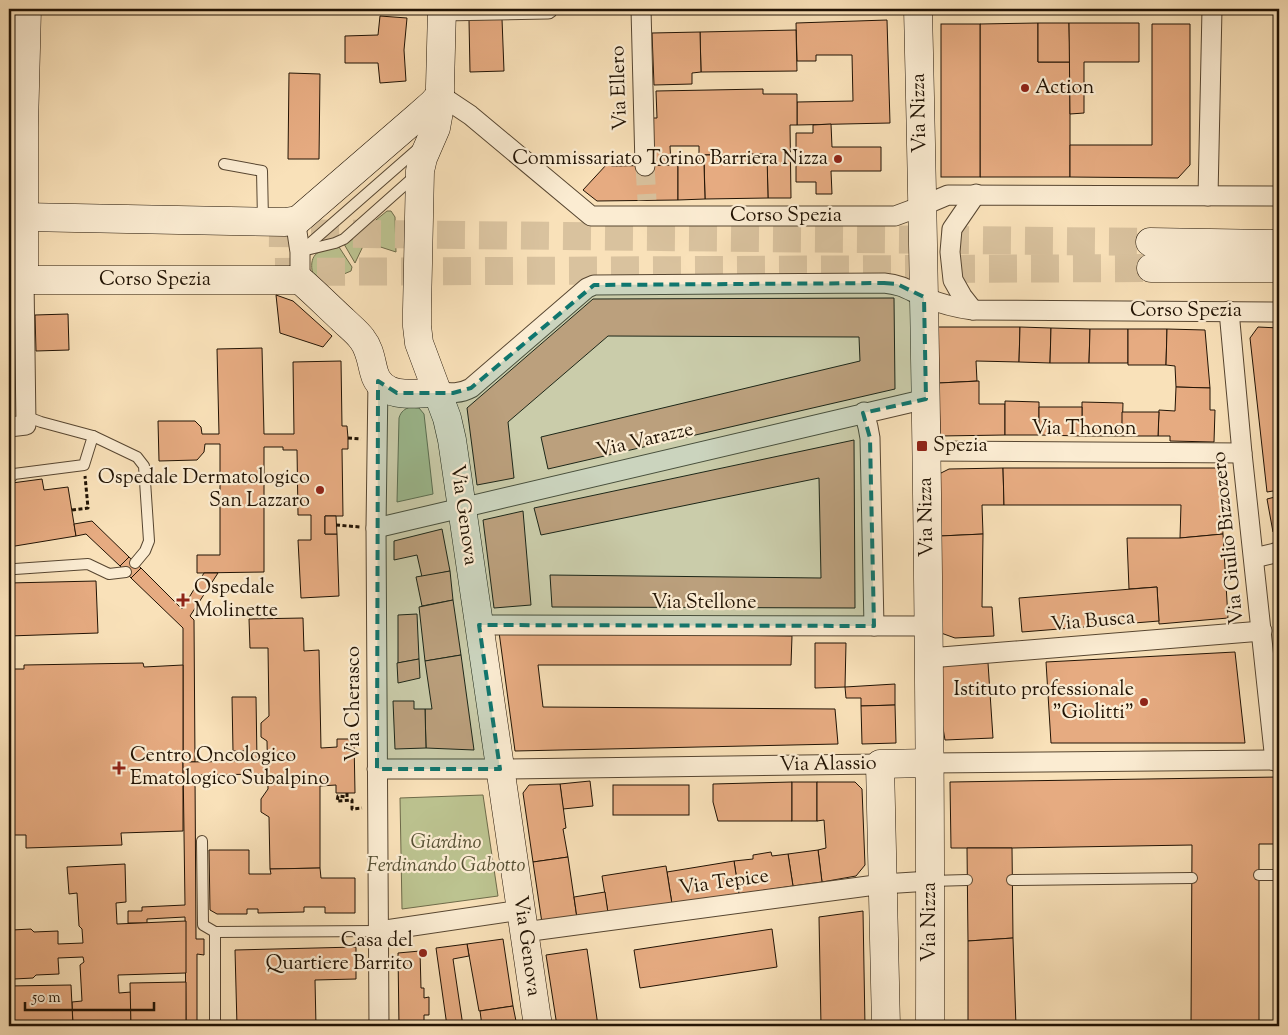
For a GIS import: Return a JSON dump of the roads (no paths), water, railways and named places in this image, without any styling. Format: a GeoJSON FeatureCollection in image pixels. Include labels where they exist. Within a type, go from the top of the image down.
{"type":"FeatureCollection","features":[{"type":"Feature","properties":{"kind":"street"},"geometry":{"type":"LineString","coordinates":[[442,10],[548,9]]}},
{"type":"Feature","properties":{"kind":"street","name":"Via Ellero"},"geometry":{"type":"LineString","coordinates":[[641,9],[645,166]]}},
{"type":"Feature","properties":{"kind":"street","name":"Via Nizza"},"geometry":{"type":"LineString","coordinates":[[918,9],[926,399],[930,763],[930,1026]]}},
{"type":"Feature","properties":{"kind":"street"},"geometry":{"type":"LineString","coordinates":[[1208,196],[1212,9]]}},
{"type":"Feature","properties":{"kind":"street","name":"Via Genova"},"geometry":{"type":"LineString","coordinates":[[442,10],[439,117],[420,171],[417,334],[447,418],[452,440],[538,1026]]}},
{"type":"Feature","properties":{"kind":"street"},"geometry":{"type":"LineString","coordinates":[[9,428],[26,425],[16,280],[21,18]]}},
{"type":"Feature","properties":{"kind":"street"},"geometry":{"type":"LineString","coordinates":[[16,217],[285,222],[298,220],[434,103],[440,95]]}},
{"type":"Feature","properties":{"kind":"street","name":"Corso Spezia"},"geometry":{"type":"LineString","coordinates":[[440,95],[470,115],[591,216],[647,208],[895,216],[948,195],[976,194],[1279,196]]}},
{"type":"Feature","properties":{"kind":"street"},"geometry":{"type":"LineString","coordinates":[[973,310],[953,280],[950,252],[952,229],[976,194]]}},
{"type":"Feature","properties":{"kind":"street"},"geometry":{"type":"LineString","coordinates":[[298,220],[300,280],[362,338],[378,381],[389,390],[397,393],[438,392]]}},
{"type":"Feature","properties":{"kind":"street"},"geometry":{"type":"LineString","coordinates":[[1279,244],[1150,255],[1279,268]]}},
{"type":"Feature","properties":{"kind":"street","name":"Corso Spezia"},"geometry":{"type":"LineString","coordinates":[[16,280],[300,280]]}},
{"type":"Feature","properties":{"kind":"street","name":"Corso Spezia"},"geometry":{"type":"LineString","coordinates":[[438,392],[453,394],[471,388],[587,288],[594,285],[884,283],[896,284],[951,307],[973,310],[1279,312]]}},
{"type":"Feature","properties":{"kind":"street","name":"Via Giulio Bizzozero"},"geometry":{"type":"LineString","coordinates":[[1229,311],[1242,453],[1277,760]]}},
{"type":"Feature","properties":{"kind":"street","name":"Via Cherasco"},"geometry":{"type":"LineString","coordinates":[[378,381],[376,528],[380,1026]]}},
{"type":"Feature","properties":{"kind":"street","name":"Via Varazze"},"geometry":{"type":"LineString","coordinates":[[376,528],[864,412],[926,399]]}},
{"type":"Feature","properties":{"kind":"street"},"geometry":{"type":"LineString","coordinates":[[864,412],[870,438],[874,626]]}},
{"type":"Feature","properties":{"kind":"street","name":"Via Thonon"},"geometry":{"type":"LineString","coordinates":[[926,451],[1242,453]]}},
{"type":"Feature","properties":{"kind":"street"},"geometry":{"type":"LineString","coordinates":[[1254,558],[1279,552]]}},
{"type":"Feature","properties":{"kind":"street","name":"Via Stellone"},"geometry":{"type":"LineString","coordinates":[[479,625],[928,626]]}},
{"type":"Feature","properties":{"kind":"street","name":"Via Busca"},"geometry":{"type":"LineString","coordinates":[[929,658],[1262,631]]}},
{"type":"Feature","properties":{"kind":"street","name":"Via Alassio"},"geometry":{"type":"LineString","coordinates":[[377,769],[1277,760]]}},
{"type":"Feature","properties":{"kind":"street"},"geometry":{"type":"LineString","coordinates":[[880,764],[886,1026]]}},
{"type":"Feature","properties":{"kind":"street","name":"Via Tepice"},"geometry":{"type":"LineString","coordinates":[[379,930],[522,921],[883,884],[930,881]]}},
{"type":"Feature","properties":{"kind":"lane"},"geometry":{"type":"LineString","coordinates":[[300,252],[432,137]]}},
{"type":"Feature","properties":{"kind":"lane"},"geometry":{"type":"LineString","coordinates":[[224,164],[262,172],[263,221]]}},
{"type":"Feature","properties":{"kind":"lane"},"geometry":{"type":"LineString","coordinates":[[300,252],[344,239],[420,171]]}},
{"type":"Feature","properties":{"kind":"lane"},"geometry":{"type":"LineString","coordinates":[[25,416],[93,436],[137,457],[144,466],[149,541],[145,551],[135,563]]}},
{"type":"Feature","properties":{"kind":"lane"},"geometry":{"type":"LineString","coordinates":[[9,479],[14,474],[84,465],[93,436]]}},
{"type":"Feature","properties":{"kind":"lane"},"geometry":{"type":"LineString","coordinates":[[16,569],[88,564],[109,574],[126,572]]}},
{"type":"Feature","properties":{"kind":"lane"},"geometry":{"type":"LineString","coordinates":[[202,841],[203,925],[215,932],[379,930]]}},
{"type":"Feature","properties":{"kind":"lane"},"geometry":{"type":"LineString","coordinates":[[1259,875],[1279,874]]}},
{"type":"Feature","properties":{"kind":"lane"},"geometry":{"type":"LineString","coordinates":[[1012,880],[1192,878]]}},
{"type":"Feature","properties":{"kind":"lane"},"geometry":{"type":"LineString","coordinates":[[930,881],[967,880]]}},
{"type":"Feature","properties":{"kind":"lane"},"geometry":{"type":"LineString","coordinates":[[215,932],[215,1026]]}},
{"type":"Feature","properties":{"kind":"tunnel"},"geometry":{"type":"LineString","coordinates":[[645,166],[647,200]]}},
{"type":"Feature","properties":{"kind":"tunnel"},"geometry":{"type":"LineString","coordinates":[[269,233],[1150,242]]}},
{"type":"Feature","properties":{"kind":"tunnel"},"geometry":{"type":"LineString","coordinates":[[275,272],[1151,268]]}},
{"type":"Feature","properties":{"kind":"place","name":"Action"},"geometry":{"type":"Point","coordinates":[1025,88]}},
{"type":"Feature","properties":{"kind":"place","name":"Commissariato Torino Barriera Nizza"},"geometry":{"type":"Point","coordinates":[838,159]}},
{"type":"Feature","properties":{"kind":"place","name":"Spezia"},"geometry":{"type":"Point","coordinates":[922,446]}},
{"type":"Feature","properties":{"kind":"place","name":"Ospedale Dermatologico San Lazzaro"},"geometry":{"type":"Point","coordinates":[320,490]}},
{"type":"Feature","properties":{"kind":"place","name":"Ospedale Molinette"},"geometry":{"type":"Point","coordinates":[183,600]}},
{"type":"Feature","properties":{"kind":"place","name":"Istituto professionale \"Giolitti\""},"geometry":{"type":"Point","coordinates":[1144,702]}},
{"type":"Feature","properties":{"kind":"place","name":"Centro Oncologico Ematologico Subalpino"},"geometry":{"type":"Point","coordinates":[119,768]}},
{"type":"Feature","properties":{"kind":"place","name":"Casa del Quartiere Barrito"},"geometry":{"type":"Point","coordinates":[423,953]}},
{"type":"Feature","properties":{"kind":"park label","name":"Giardino Ferdinando Gabotto"},"geometry":{"type":"Point","coordinates":[446,854]}}]}
